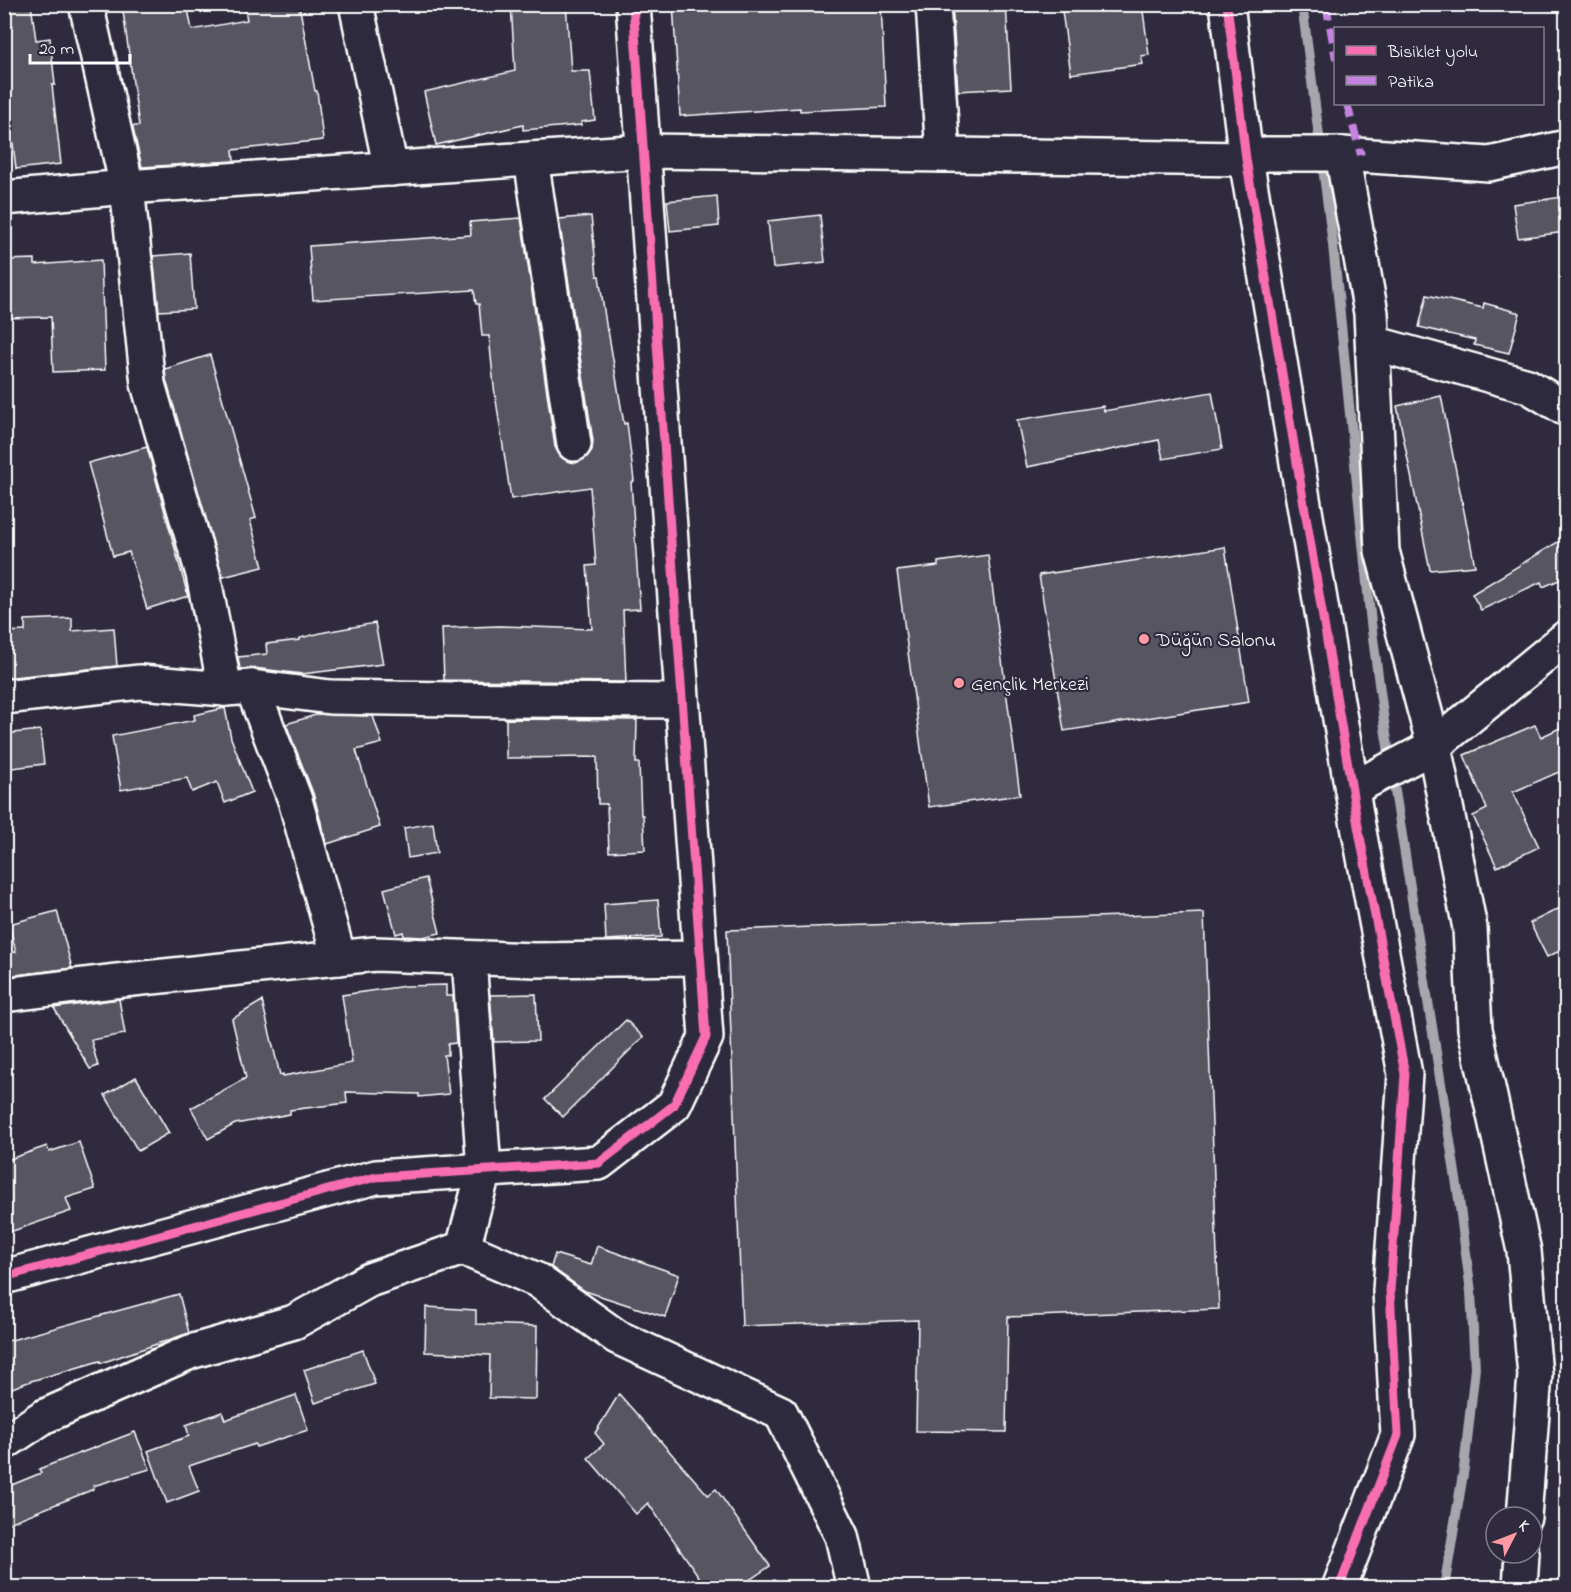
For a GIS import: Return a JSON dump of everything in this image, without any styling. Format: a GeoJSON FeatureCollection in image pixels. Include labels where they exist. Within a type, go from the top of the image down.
{"type":"FeatureCollection","features":[{"type":"Feature","properties":{"kind":"street"},"geometry":{"type":"LineString","coordinates":[[86,4],[127,187],[148,384],[239,688],[295,800],[339,958]]}},
{"type":"Feature","properties":{"kind":"street"},"geometry":{"type":"LineString","coordinates":[[356,4],[391,169]]}},
{"type":"Feature","properties":{"kind":"street"},"geometry":{"type":"LineString","coordinates":[[4,1277],[376,1177],[599,1163],[674,1105],[706,1037],[633,4]]}},
{"type":"Feature","properties":{"kind":"street"},"geometry":{"type":"LineString","coordinates":[[933,4],[943,155]]}},
{"type":"Feature","properties":{"kind":"street"},"geometry":{"type":"LineString","coordinates":[[1227,4],[1256,157],[1364,783],[1405,1074],[1390,1291],[1398,1435],[1339,1587]]}},
{"type":"Feature","properties":{"kind":"street"},"geometry":{"type":"LineString","coordinates":[[4,198],[127,187],[644,151],[1256,157],[1342,154],[1489,164],[1566,147]]}},
{"type":"Feature","properties":{"kind":"street"},"geometry":{"type":"LineString","coordinates":[[1342,154],[1371,313],[1382,551],[1426,751],[1470,928],[1475,1029],[1524,1251],[1535,1375],[1525,1505]]}},
{"type":"Feature","properties":{"kind":"street"},"geometry":{"type":"LineString","coordinates":[[531,159],[574,444]]}},
{"type":"Feature","properties":{"kind":"street"},"geometry":{"type":"LineString","coordinates":[[1373,344],[1528,386],[1566,409]]}},
{"type":"Feature","properties":{"kind":"street"},"geometry":{"type":"LineString","coordinates":[[1364,783],[1426,751],[1566,638]]}},
{"type":"Feature","properties":{"kind":"street"},"geometry":{"type":"LineString","coordinates":[[4,697],[140,682],[239,688],[330,697],[682,701]]}},
{"type":"Feature","properties":{"kind":"street"},"geometry":{"type":"LineString","coordinates":[[4,995],[375,954],[535,960],[700,958]]}},
{"type":"Feature","properties":{"kind":"street"},"geometry":{"type":"LineString","coordinates":[[463,1248],[484,1170],[469,958]]}},
{"type":"Feature","properties":{"kind":"street"},"geometry":{"type":"LineString","coordinates":[[4,1443],[43,1418],[190,1352],[294,1322],[369,1280],[463,1248],[537,1280],[617,1337],[781,1413],[842,1536],[854,1587]]}},
{"type":"Feature","properties":{"kind":"street"},"geometry":{"type":"LineString","coordinates":[[4,1418],[43,1418]]}},
{"type":"Feature","properties":{"kind":"street"},"geometry":{"type":"LineString","coordinates":[[1520,1587],[1521,1565]]}},
{"type":"Feature","properties":{"kind":"building"},"geometry":{"type":"Polygon","coordinates":[[[4,4],[31,4],[36,40],[50,38],[55,85],[52,85],[61,164],[16,169],[4,67],[4,43],[8,42],[4,4]]]}},
{"type":"Feature","properties":{"kind":"building"},"geometry":{"type":"Polygon","coordinates":[[[122,4],[187,4],[192,30],[247,20],[244,4],[299,4],[315,91],[317,91],[323,140],[233,150],[234,161],[142,167],[133,129],[133,126],[139,126],[122,4]]]}},
{"type":"Feature","properties":{"kind":"building"},"geometry":{"type":"Polygon","coordinates":[[[511,4],[566,4],[571,71],[590,71],[595,120],[581,122],[581,125],[523,130],[523,125],[436,145],[424,92],[515,71],[511,4]]]}},
{"type":"Feature","properties":{"kind":"building"},"geometry":{"type":"Polygon","coordinates":[[[673,4],[881,4],[886,107],[800,111],[800,108],[680,116],[673,4]]]}},
{"type":"Feature","properties":{"kind":"building"},"geometry":{"type":"Polygon","coordinates":[[[952,4],[1006,4],[1011,88],[958,91],[952,4]]]}},
{"type":"Feature","properties":{"kind":"building"},"geometry":{"type":"Polygon","coordinates":[[[1061,4],[1142,4],[1149,55],[1141,56],[1143,64],[1071,74],[1061,4]]]}},
{"type":"Feature","properties":{"kind":"building"},"geometry":{"type":"Polygon","coordinates":[[[717,196],[719,226],[670,231],[667,201],[717,196]]]}},
{"type":"Feature","properties":{"kind":"building"},"geometry":{"type":"Polygon","coordinates":[[[1562,197],[1566,232],[1518,238],[1513,204],[1562,197]]]}},
{"type":"Feature","properties":{"kind":"building"},"geometry":{"type":"Polygon","coordinates":[[[820,215],[825,262],[773,268],[768,221],[820,215]]]}},
{"type":"Feature","properties":{"kind":"building"},"geometry":{"type":"Polygon","coordinates":[[[591,216],[597,276],[599,276],[624,424],[627,423],[634,481],[631,482],[640,609],[623,610],[626,682],[444,680],[442,628],[499,626],[592,629],[587,566],[596,565],[590,487],[511,499],[494,387],[489,336],[482,336],[479,304],[476,304],[474,290],[313,300],[309,246],[471,235],[470,222],[521,218],[555,447],[560,456],[576,463],[586,458],[592,450],[593,441],[559,219],[591,216]]]}},
{"type":"Feature","properties":{"kind":"building"},"geometry":{"type":"Polygon","coordinates":[[[190,253],[194,309],[159,311],[153,256],[190,253]]]}},
{"type":"Feature","properties":{"kind":"building"},"geometry":{"type":"Polygon","coordinates":[[[35,259],[35,265],[101,260],[105,370],[53,372],[51,317],[4,318],[4,260],[35,259]]]}},
{"type":"Feature","properties":{"kind":"building"},"geometry":{"type":"Polygon","coordinates":[[[1427,295],[1483,308],[1484,303],[1520,313],[1509,353],[1474,345],[1475,340],[1419,327],[1427,295]]]}},
{"type":"Feature","properties":{"kind":"building"},"geometry":{"type":"Polygon","coordinates":[[[210,355],[256,518],[250,520],[263,567],[223,577],[166,380],[165,369],[210,355]]]}},
{"type":"Feature","properties":{"kind":"building"},"geometry":{"type":"Polygon","coordinates":[[[1212,392],[1222,449],[1163,459],[1159,440],[1027,467],[1017,420],[1103,406],[1104,411],[1212,392]]]}},
{"type":"Feature","properties":{"kind":"building"},"geometry":{"type":"Polygon","coordinates":[[[1441,396],[1475,566],[1430,570],[1397,406],[1441,396]]]}},
{"type":"Feature","properties":{"kind":"building"},"geometry":{"type":"Polygon","coordinates":[[[147,447],[188,596],[147,609],[129,552],[113,556],[88,463],[147,447]]]}},
{"type":"Feature","properties":{"kind":"building"},"geometry":{"type":"Polygon","coordinates":[[[1566,537],[1566,577],[1543,587],[1541,582],[1481,610],[1472,594],[1566,537]]]}},
{"type":"Feature","properties":{"kind":"building","name":"Düğün Salonu"},"geometry":{"type":"Polygon","coordinates":[[[1225,547],[1249,702],[1064,731],[1039,575],[1225,547]]]}},
{"type":"Feature","properties":{"kind":"building","name":"Gençlik Merkezi"},"geometry":{"type":"Polygon","coordinates":[[[988,555],[1020,795],[929,807],[897,571],[938,566],[938,562],[988,555]]]}},
{"type":"Feature","properties":{"kind":"building"},"geometry":{"type":"Polygon","coordinates":[[[72,618],[72,631],[114,628],[117,666],[4,678],[4,632],[25,631],[25,620],[72,618]]]}},
{"type":"Feature","properties":{"kind":"building"},"geometry":{"type":"Polygon","coordinates":[[[375,623],[383,664],[302,674],[254,668],[240,669],[238,657],[267,654],[266,644],[300,640],[300,638],[325,632],[375,623]]]}},
{"type":"Feature","properties":{"kind":"building"},"geometry":{"type":"Polygon","coordinates":[[[225,708],[231,738],[252,792],[225,803],[217,782],[192,792],[187,778],[121,790],[112,736],[195,720],[194,715],[225,708]]]}},
{"type":"Feature","properties":{"kind":"building"},"geometry":{"type":"Polygon","coordinates":[[[319,714],[373,716],[382,743],[356,750],[380,827],[327,844],[313,793],[286,724],[319,714]]]}},
{"type":"Feature","properties":{"kind":"building"},"geometry":{"type":"Polygon","coordinates":[[[506,719],[637,720],[636,763],[639,763],[645,850],[609,852],[607,804],[598,804],[597,757],[506,758],[506,719]]]}},
{"type":"Feature","properties":{"kind":"building"},"geometry":{"type":"Polygon","coordinates":[[[1535,725],[1541,737],[1566,725],[1566,769],[1513,792],[1539,847],[1497,867],[1473,816],[1487,809],[1464,755],[1535,725]]]}},
{"type":"Feature","properties":{"kind":"building"},"geometry":{"type":"Polygon","coordinates":[[[40,730],[44,764],[4,769],[4,734],[40,730]]]}},
{"type":"Feature","properties":{"kind":"building"},"geometry":{"type":"Polygon","coordinates":[[[433,823],[437,853],[408,858],[404,828],[433,823]]]}},
{"type":"Feature","properties":{"kind":"building"},"geometry":{"type":"Polygon","coordinates":[[[426,878],[440,933],[423,937],[404,936],[403,932],[396,934],[384,889],[426,878]]]}},
{"type":"Feature","properties":{"kind":"building"},"geometry":{"type":"Polygon","coordinates":[[[658,900],[661,937],[606,940],[604,904],[658,900]]]}},
{"type":"Feature","properties":{"kind":"building"},"geometry":{"type":"Polygon","coordinates":[[[1566,905],[1566,948],[1547,957],[1530,923],[1566,905]]]}},
{"type":"Feature","properties":{"kind":"building"},"geometry":{"type":"Polygon","coordinates":[[[57,911],[72,968],[8,976],[4,954],[16,952],[9,924],[57,911]]]}},
{"type":"Feature","properties":{"kind":"building"},"geometry":{"type":"Polygon","coordinates":[[[1204,913],[1219,1309],[1008,1317],[1006,1432],[916,1431],[918,1320],[742,1326],[727,930],[1204,913]]]}},
{"type":"Feature","properties":{"kind":"building"},"geometry":{"type":"Polygon","coordinates":[[[446,985],[446,996],[453,996],[456,1043],[448,1044],[448,1055],[444,1055],[449,1094],[419,1097],[419,1094],[346,1092],[347,1103],[290,1110],[290,1114],[235,1124],[208,1139],[191,1108],[246,1078],[232,1019],[262,1001],[280,1075],[283,1074],[283,1076],[352,1063],[342,995],[406,986],[446,985]]]}},
{"type":"Feature","properties":{"kind":"building"},"geometry":{"type":"Polygon","coordinates":[[[536,994],[538,1041],[494,1042],[490,995],[536,994]]]}},
{"type":"Feature","properties":{"kind":"building"},"geometry":{"type":"Polygon","coordinates":[[[119,999],[125,1034],[91,1040],[98,1066],[90,1069],[54,1008],[119,999]]]}},
{"type":"Feature","properties":{"kind":"building"},"geometry":{"type":"Polygon","coordinates":[[[626,1020],[643,1037],[563,1117],[545,1099],[626,1020]]]}},
{"type":"Feature","properties":{"kind":"building"},"geometry":{"type":"Polygon","coordinates":[[[136,1077],[169,1133],[138,1151],[105,1095],[136,1077]]]}},
{"type":"Feature","properties":{"kind":"building"},"geometry":{"type":"Polygon","coordinates":[[[79,1142],[95,1189],[66,1198],[71,1211],[4,1234],[4,1161],[47,1146],[49,1152],[79,1142]]]}},
{"type":"Feature","properties":{"kind":"building"},"geometry":{"type":"Polygon","coordinates":[[[597,1246],[679,1275],[665,1317],[585,1291],[551,1267],[555,1254],[591,1265],[597,1246]]]}},
{"type":"Feature","properties":{"kind":"building"},"geometry":{"type":"Polygon","coordinates":[[[179,1294],[189,1333],[101,1363],[100,1361],[4,1391],[4,1342],[179,1294]]]}},
{"type":"Feature","properties":{"kind":"building"},"geometry":{"type":"Polygon","coordinates":[[[426,1307],[476,1310],[476,1324],[537,1326],[536,1399],[489,1398],[490,1355],[425,1352],[426,1307]]]}},
{"type":"Feature","properties":{"kind":"building"},"geometry":{"type":"Polygon","coordinates":[[[363,1350],[375,1384],[315,1403],[304,1370],[363,1350]]]}},
{"type":"Feature","properties":{"kind":"building"},"geometry":{"type":"Polygon","coordinates":[[[619,1394],[708,1495],[716,1489],[770,1566],[739,1587],[706,1587],[648,1503],[636,1514],[588,1458],[604,1444],[595,1433],[619,1394]]]}},
{"type":"Feature","properties":{"kind":"building"},"geometry":{"type":"Polygon","coordinates":[[[296,1395],[308,1430],[256,1447],[255,1444],[189,1466],[199,1491],[167,1503],[148,1451],[189,1436],[186,1425],[222,1412],[225,1420],[296,1395]]]}},
{"type":"Feature","properties":{"kind":"building"},"geometry":{"type":"Polygon","coordinates":[[[135,1432],[150,1469],[93,1486],[94,1489],[4,1525],[4,1488],[41,1473],[39,1469],[135,1432]]]}},
{"type":"Feature","properties":{"kind":"waterway"},"geometry":{"type":"LineString","coordinates":[[1302,4],[1333,245],[1371,623],[1384,721],[1458,1192],[1471,1292],[1475,1368],[1464,1468],[1444,1588]]}},
{"type":"Feature","properties":{"kind":"marked path"},"geometry":{"type":"LineString","coordinates":[[1326,4],[1334,48]]}},
{"type":"Feature","properties":{"kind":"marked path"},"geometry":{"type":"LineString","coordinates":[[1347,105],[1361,155]]}},
{"type":"Feature","properties":{"kind":"cycle path"},"geometry":{"type":"LineString","coordinates":[[4,1277],[376,1177],[599,1163],[674,1105],[706,1037],[633,4]]}},
{"type":"Feature","properties":{"kind":"cycle path"},"geometry":{"type":"LineString","coordinates":[[1227,4],[1246,159],[1358,826],[1405,1074],[1390,1291],[1398,1435],[1339,1588]]}},
{"type":"Feature","properties":{"kind":"place","name":"Düğün Salonu"},"geometry":{"type":"Point","coordinates":[1144,639]}},
{"type":"Feature","properties":{"kind":"place","name":"Gençlik Merkezi"},"geometry":{"type":"Point","coordinates":[959,683]}}]}
